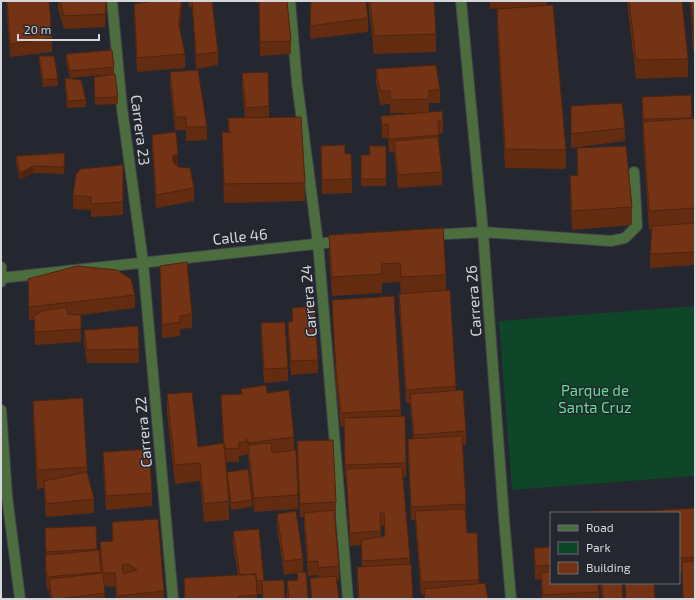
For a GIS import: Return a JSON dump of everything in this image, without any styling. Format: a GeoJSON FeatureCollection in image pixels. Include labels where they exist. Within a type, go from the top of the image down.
{"type":"FeatureCollection","features":[{"type":"Feature","properties":{"kind":"street","name":"Carrera 23"},"geometry":{"type":"LineString","coordinates":[[112,1],[122,108],[143,262]]}},
{"type":"Feature","properties":{"kind":"street","name":"Carrera 24"},"geometry":{"type":"LineString","coordinates":[[290,1],[297,83],[318,243],[348,599]]}},
{"type":"Feature","properties":{"kind":"street","name":"Carrera 26"},"geometry":{"type":"LineString","coordinates":[[461,1],[483,232],[511,599]]}},
{"type":"Feature","properties":{"kind":"street"},"geometry":{"type":"LineString","coordinates":[[420,236],[483,232],[611,241],[625,238],[637,226],[634,172]]}},
{"type":"Feature","properties":{"kind":"street","name":"Calle 46"},"geometry":{"type":"LineString","coordinates":[[1,279],[143,262],[318,243],[350,241]]}},
{"type":"Feature","properties":{"kind":"street","name":"Carrera 22"},"geometry":{"type":"LineString","coordinates":[[143,262],[173,599]]}},
{"type":"Feature","properties":{"kind":"street"},"geometry":{"type":"LineString","coordinates":[[1,267],[1,279]]}},
{"type":"Feature","properties":{"kind":"street"},"geometry":{"type":"LineString","coordinates":[[1,410],[4,496],[20,599]]}},
{"type":"Feature","properties":{"kind":"green space","name":"Parque de Santa Cruz"},"geometry":{"type":"Polygon","coordinates":[[[695,306],[695,476],[512,490],[499,321],[695,306]]]}},
{"type":"Feature","properties":{"kind":"building"},"geometry":{"type":"Polygon","coordinates":[[[7,1],[49,1],[52,38],[10,44],[7,1]]]}},
{"type":"Feature","properties":{"kind":"building"},"geometry":{"type":"Polygon","coordinates":[[[60,1],[106,1],[105,14],[64,16],[60,1]]]}},
{"type":"Feature","properties":{"kind":"building"},"geometry":{"type":"Polygon","coordinates":[[[155,1],[181,1],[179,25],[185,54],[137,58],[134,4],[155,1]]]}},
{"type":"Feature","properties":{"kind":"building"},"geometry":{"type":"Polygon","coordinates":[[[192,1],[212,1],[218,52],[196,55],[192,1]]]}},
{"type":"Feature","properties":{"kind":"building"},"geometry":{"type":"Polygon","coordinates":[[[259,1],[287,1],[291,41],[260,42],[259,1]]]}},
{"type":"Feature","properties":{"kind":"building"},"geometry":{"type":"Polygon","coordinates":[[[311,1],[366,1],[368,18],[310,26],[311,1]]]}},
{"type":"Feature","properties":{"kind":"building"},"geometry":{"type":"Polygon","coordinates":[[[370,1],[434,1],[436,34],[374,36],[370,1]]]}},
{"type":"Feature","properties":{"kind":"building"},"geometry":{"type":"Polygon","coordinates":[[[629,1],[682,1],[688,59],[636,60],[629,1]]]}},
{"type":"Feature","properties":{"kind":"building"},"geometry":{"type":"Polygon","coordinates":[[[691,1],[695,1],[695,32],[693,32],[691,1]]]}},
{"type":"Feature","properties":{"kind":"building"},"geometry":{"type":"Polygon","coordinates":[[[553,5],[566,150],[505,149],[497,9],[553,5]]]}},
{"type":"Feature","properties":{"kind":"building"},"geometry":{"type":"Polygon","coordinates":[[[112,50],[114,67],[70,71],[66,54],[112,50]]]}},
{"type":"Feature","properties":{"kind":"building"},"geometry":{"type":"Polygon","coordinates":[[[39,56],[54,56],[58,79],[43,80],[39,56]]]}},
{"type":"Feature","properties":{"kind":"building"},"geometry":{"type":"Polygon","coordinates":[[[436,65],[440,90],[429,90],[429,99],[390,100],[390,91],[380,91],[376,69],[436,65]]]}},
{"type":"Feature","properties":{"kind":"building"},"geometry":{"type":"Polygon","coordinates":[[[198,70],[207,127],[186,127],[186,117],[175,117],[170,72],[198,70]]]}},
{"type":"Feature","properties":{"kind":"building"},"geometry":{"type":"Polygon","coordinates":[[[268,72],[269,106],[246,108],[242,73],[268,72]]]}},
{"type":"Feature","properties":{"kind":"building"},"geometry":{"type":"Polygon","coordinates":[[[115,74],[118,97],[95,98],[94,77],[115,74]]]}},
{"type":"Feature","properties":{"kind":"building"},"geometry":{"type":"Polygon","coordinates":[[[65,78],[81,80],[86,100],[67,101],[65,78]]]}},
{"type":"Feature","properties":{"kind":"building"},"geometry":{"type":"Polygon","coordinates":[[[691,95],[692,118],[643,119],[642,97],[691,95]]]}},
{"type":"Feature","properties":{"kind":"building"},"geometry":{"type":"Polygon","coordinates":[[[622,103],[625,128],[571,134],[571,106],[622,103]]]}},
{"type":"Feature","properties":{"kind":"building"},"geometry":{"type":"Polygon","coordinates":[[[442,111],[443,120],[438,121],[439,135],[389,139],[388,124],[382,125],[381,116],[442,111]]]}},
{"type":"Feature","properties":{"kind":"building"},"geometry":{"type":"Polygon","coordinates":[[[301,117],[305,183],[224,184],[222,132],[230,133],[228,118],[301,117]]]}},
{"type":"Feature","properties":{"kind":"building"},"geometry":{"type":"Polygon","coordinates":[[[694,118],[695,208],[649,211],[643,122],[694,118]]]}},
{"type":"Feature","properties":{"kind":"building"},"geometry":{"type":"Polygon","coordinates":[[[176,132],[178,154],[173,156],[173,162],[178,167],[190,168],[194,188],[156,195],[152,135],[176,132]]]}},
{"type":"Feature","properties":{"kind":"building"},"geometry":{"type":"Polygon","coordinates":[[[438,137],[442,172],[398,175],[394,141],[438,137]]]}},
{"type":"Feature","properties":{"kind":"building"},"geometry":{"type":"Polygon","coordinates":[[[345,145],[345,154],[351,154],[352,179],[322,180],[321,146],[345,145]]]}},
{"type":"Feature","properties":{"kind":"building"},"geometry":{"type":"Polygon","coordinates":[[[369,146],[386,146],[386,179],[361,179],[361,155],[370,155],[369,146]]]}},
{"type":"Feature","properties":{"kind":"building"},"geometry":{"type":"Polygon","coordinates":[[[626,146],[632,207],[572,211],[570,176],[578,175],[577,148],[626,146]]]}},
{"type":"Feature","properties":{"kind":"building"},"geometry":{"type":"Polygon","coordinates":[[[65,153],[64,167],[33,166],[20,173],[16,156],[65,153]]]}},
{"type":"Feature","properties":{"kind":"building"},"geometry":{"type":"Polygon","coordinates":[[[123,165],[123,202],[91,204],[91,197],[73,195],[76,174],[81,169],[123,165]]]}},
{"type":"Feature","properties":{"kind":"building"},"geometry":{"type":"Polygon","coordinates":[[[695,223],[695,252],[650,254],[652,226],[695,223]]]}},
{"type":"Feature","properties":{"kind":"building"},"geometry":{"type":"Polygon","coordinates":[[[443,228],[446,275],[401,277],[400,263],[381,264],[382,274],[332,277],[329,235],[443,228]]]}},
{"type":"Feature","properties":{"kind":"building"},"geometry":{"type":"Polygon","coordinates":[[[187,262],[192,314],[180,316],[180,322],[162,325],[160,266],[187,262]]]}},
{"type":"Feature","properties":{"kind":"building"},"geometry":{"type":"Polygon","coordinates":[[[77,266],[117,270],[131,279],[135,295],[29,307],[28,279],[77,266]]]}},
{"type":"Feature","properties":{"kind":"building"},"geometry":{"type":"Polygon","coordinates":[[[450,290],[456,386],[406,390],[399,294],[450,290]]]}},
{"type":"Feature","properties":{"kind":"building"},"geometry":{"type":"Polygon","coordinates":[[[394,296],[401,410],[341,413],[336,370],[332,300],[394,296]]]}},
{"type":"Feature","properties":{"kind":"building"},"geometry":{"type":"Polygon","coordinates":[[[314,306],[318,360],[291,361],[288,322],[293,321],[292,308],[314,306]]]}},
{"type":"Feature","properties":{"kind":"building"},"geometry":{"type":"Polygon","coordinates":[[[66,307],[68,314],[81,315],[81,329],[35,332],[34,316],[42,311],[66,307]]]}},
{"type":"Feature","properties":{"kind":"building"},"geometry":{"type":"Polygon","coordinates":[[[285,322],[288,368],[264,369],[261,323],[285,322]]]}},
{"type":"Feature","properties":{"kind":"building"},"geometry":{"type":"Polygon","coordinates":[[[138,326],[139,349],[87,350],[84,330],[138,326]]]}},
{"type":"Feature","properties":{"kind":"building"},"geometry":{"type":"Polygon","coordinates":[[[266,385],[267,393],[289,390],[294,437],[248,443],[247,439],[247,442],[239,442],[239,449],[224,448],[221,395],[242,394],[241,389],[266,385]]]}},
{"type":"Feature","properties":{"kind":"building"},"geometry":{"type":"Polygon","coordinates":[[[463,390],[466,431],[414,435],[410,394],[463,390]]]}},
{"type":"Feature","properties":{"kind":"building"},"geometry":{"type":"Polygon","coordinates":[[[192,392],[198,447],[224,443],[229,501],[204,504],[200,463],[175,465],[167,394],[192,392]]]}},
{"type":"Feature","properties":{"kind":"building"},"geometry":{"type":"Polygon","coordinates":[[[83,398],[87,467],[37,470],[33,401],[83,398]]]}},
{"type":"Feature","properties":{"kind":"building"},"geometry":{"type":"Polygon","coordinates":[[[405,416],[406,463],[345,465],[344,418],[405,416]]]}},
{"type":"Feature","properties":{"kind":"building"},"geometry":{"type":"Polygon","coordinates":[[[462,436],[466,504],[411,507],[408,439],[462,436]]]}},
{"type":"Feature","properties":{"kind":"building"},"geometry":{"type":"Polygon","coordinates":[[[333,440],[336,502],[300,504],[297,441],[333,440]]]}},
{"type":"Feature","properties":{"kind":"building"},"geometry":{"type":"Polygon","coordinates":[[[271,443],[272,453],[296,450],[298,495],[254,498],[248,445],[271,443]]]}},
{"type":"Feature","properties":{"kind":"building"},"geometry":{"type":"Polygon","coordinates":[[[149,449],[152,493],[106,496],[103,452],[149,449]]]}},
{"type":"Feature","properties":{"kind":"building"},"geometry":{"type":"Polygon","coordinates":[[[402,467],[410,558],[362,561],[361,540],[385,536],[384,513],[380,513],[381,531],[350,533],[346,469],[402,467]]]}},
{"type":"Feature","properties":{"kind":"building"},"geometry":{"type":"Polygon","coordinates":[[[248,469],[252,500],[231,503],[227,472],[248,469]]]}},
{"type":"Feature","properties":{"kind":"building"},"geometry":{"type":"Polygon","coordinates":[[[87,472],[94,499],[46,504],[44,481],[87,472]]]}},
{"type":"Feature","properties":{"kind":"building"},"geometry":{"type":"Polygon","coordinates":[[[695,508],[695,557],[680,558],[680,512],[594,512],[695,508]]]}},
{"type":"Feature","properties":{"kind":"building"},"geometry":{"type":"Polygon","coordinates":[[[465,509],[467,533],[477,533],[479,580],[421,582],[415,511],[465,509]]]}},
{"type":"Feature","properties":{"kind":"building"},"geometry":{"type":"Polygon","coordinates":[[[334,510],[339,566],[318,568],[318,561],[308,562],[304,513],[334,510]]]}},
{"type":"Feature","properties":{"kind":"building"},"geometry":{"type":"Polygon","coordinates":[[[296,511],[303,559],[284,561],[277,514],[296,511]]]}},
{"type":"Feature","properties":{"kind":"building"},"geometry":{"type":"Polygon","coordinates":[[[158,519],[164,591],[117,596],[115,573],[103,573],[100,542],[113,541],[112,522],[158,519]],[[128,564],[122,565],[123,574],[137,570],[128,564]]]}},
{"type":"Feature","properties":{"kind":"building"},"geometry":{"type":"Polygon","coordinates":[[[96,526],[97,549],[46,552],[45,528],[96,526]]]}},
{"type":"Feature","properties":{"kind":"building"},"geometry":{"type":"Polygon","coordinates":[[[259,529],[264,581],[256,580],[256,574],[240,575],[233,531],[259,529]]]}},
{"type":"Feature","properties":{"kind":"building"},"geometry":{"type":"Polygon","coordinates":[[[550,547],[550,565],[535,566],[534,548],[550,547]]]}},
{"type":"Feature","properties":{"kind":"building"},"geometry":{"type":"Polygon","coordinates":[[[99,550],[101,572],[47,577],[45,555],[99,550]]]}},
{"type":"Feature","properties":{"kind":"building"},"geometry":{"type":"Polygon","coordinates":[[[695,561],[695,599],[683,599],[682,562],[695,561]]]}},
{"type":"Feature","properties":{"kind":"building"},"geometry":{"type":"Polygon","coordinates":[[[411,564],[413,599],[359,599],[357,567],[411,564]]]}},
{"type":"Feature","properties":{"kind":"building"},"geometry":{"type":"Polygon","coordinates":[[[297,572],[306,572],[308,599],[289,599],[287,581],[298,580],[297,572]]]}},
{"type":"Feature","properties":{"kind":"building"},"geometry":{"type":"Polygon","coordinates":[[[550,572],[550,584],[598,584],[599,592],[543,595],[541,573],[550,572]]]}},
{"type":"Feature","properties":{"kind":"building"},"geometry":{"type":"Polygon","coordinates":[[[103,573],[105,593],[52,599],[49,579],[103,573]]]}},
{"type":"Feature","properties":{"kind":"building"},"geometry":{"type":"Polygon","coordinates":[[[256,574],[257,595],[239,596],[239,599],[185,599],[184,578],[256,574]]]}},
{"type":"Feature","properties":{"kind":"building"},"geometry":{"type":"Polygon","coordinates":[[[336,576],[339,599],[312,599],[310,578],[336,576]]]}},
{"type":"Feature","properties":{"kind":"building"},"geometry":{"type":"Polygon","coordinates":[[[284,580],[285,599],[263,599],[262,581],[284,580]]]}},
{"type":"Feature","properties":{"kind":"building"},"geometry":{"type":"Polygon","coordinates":[[[485,583],[488,599],[425,599],[424,589],[485,583]]]}},
{"type":"Feature","properties":{"kind":"building"},"geometry":{"type":"Polygon","coordinates":[[[602,584],[622,584],[623,599],[603,599],[602,584]]]}},
{"type":"Feature","properties":{"kind":"building"},"geometry":{"type":"Polygon","coordinates":[[[625,584],[654,584],[655,599],[626,599],[625,584]]]}},
{"type":"Feature","properties":{"kind":"building"},"geometry":{"type":"Polygon","coordinates":[[[106,598],[106,599],[85,599],[106,598]]]}}]}
